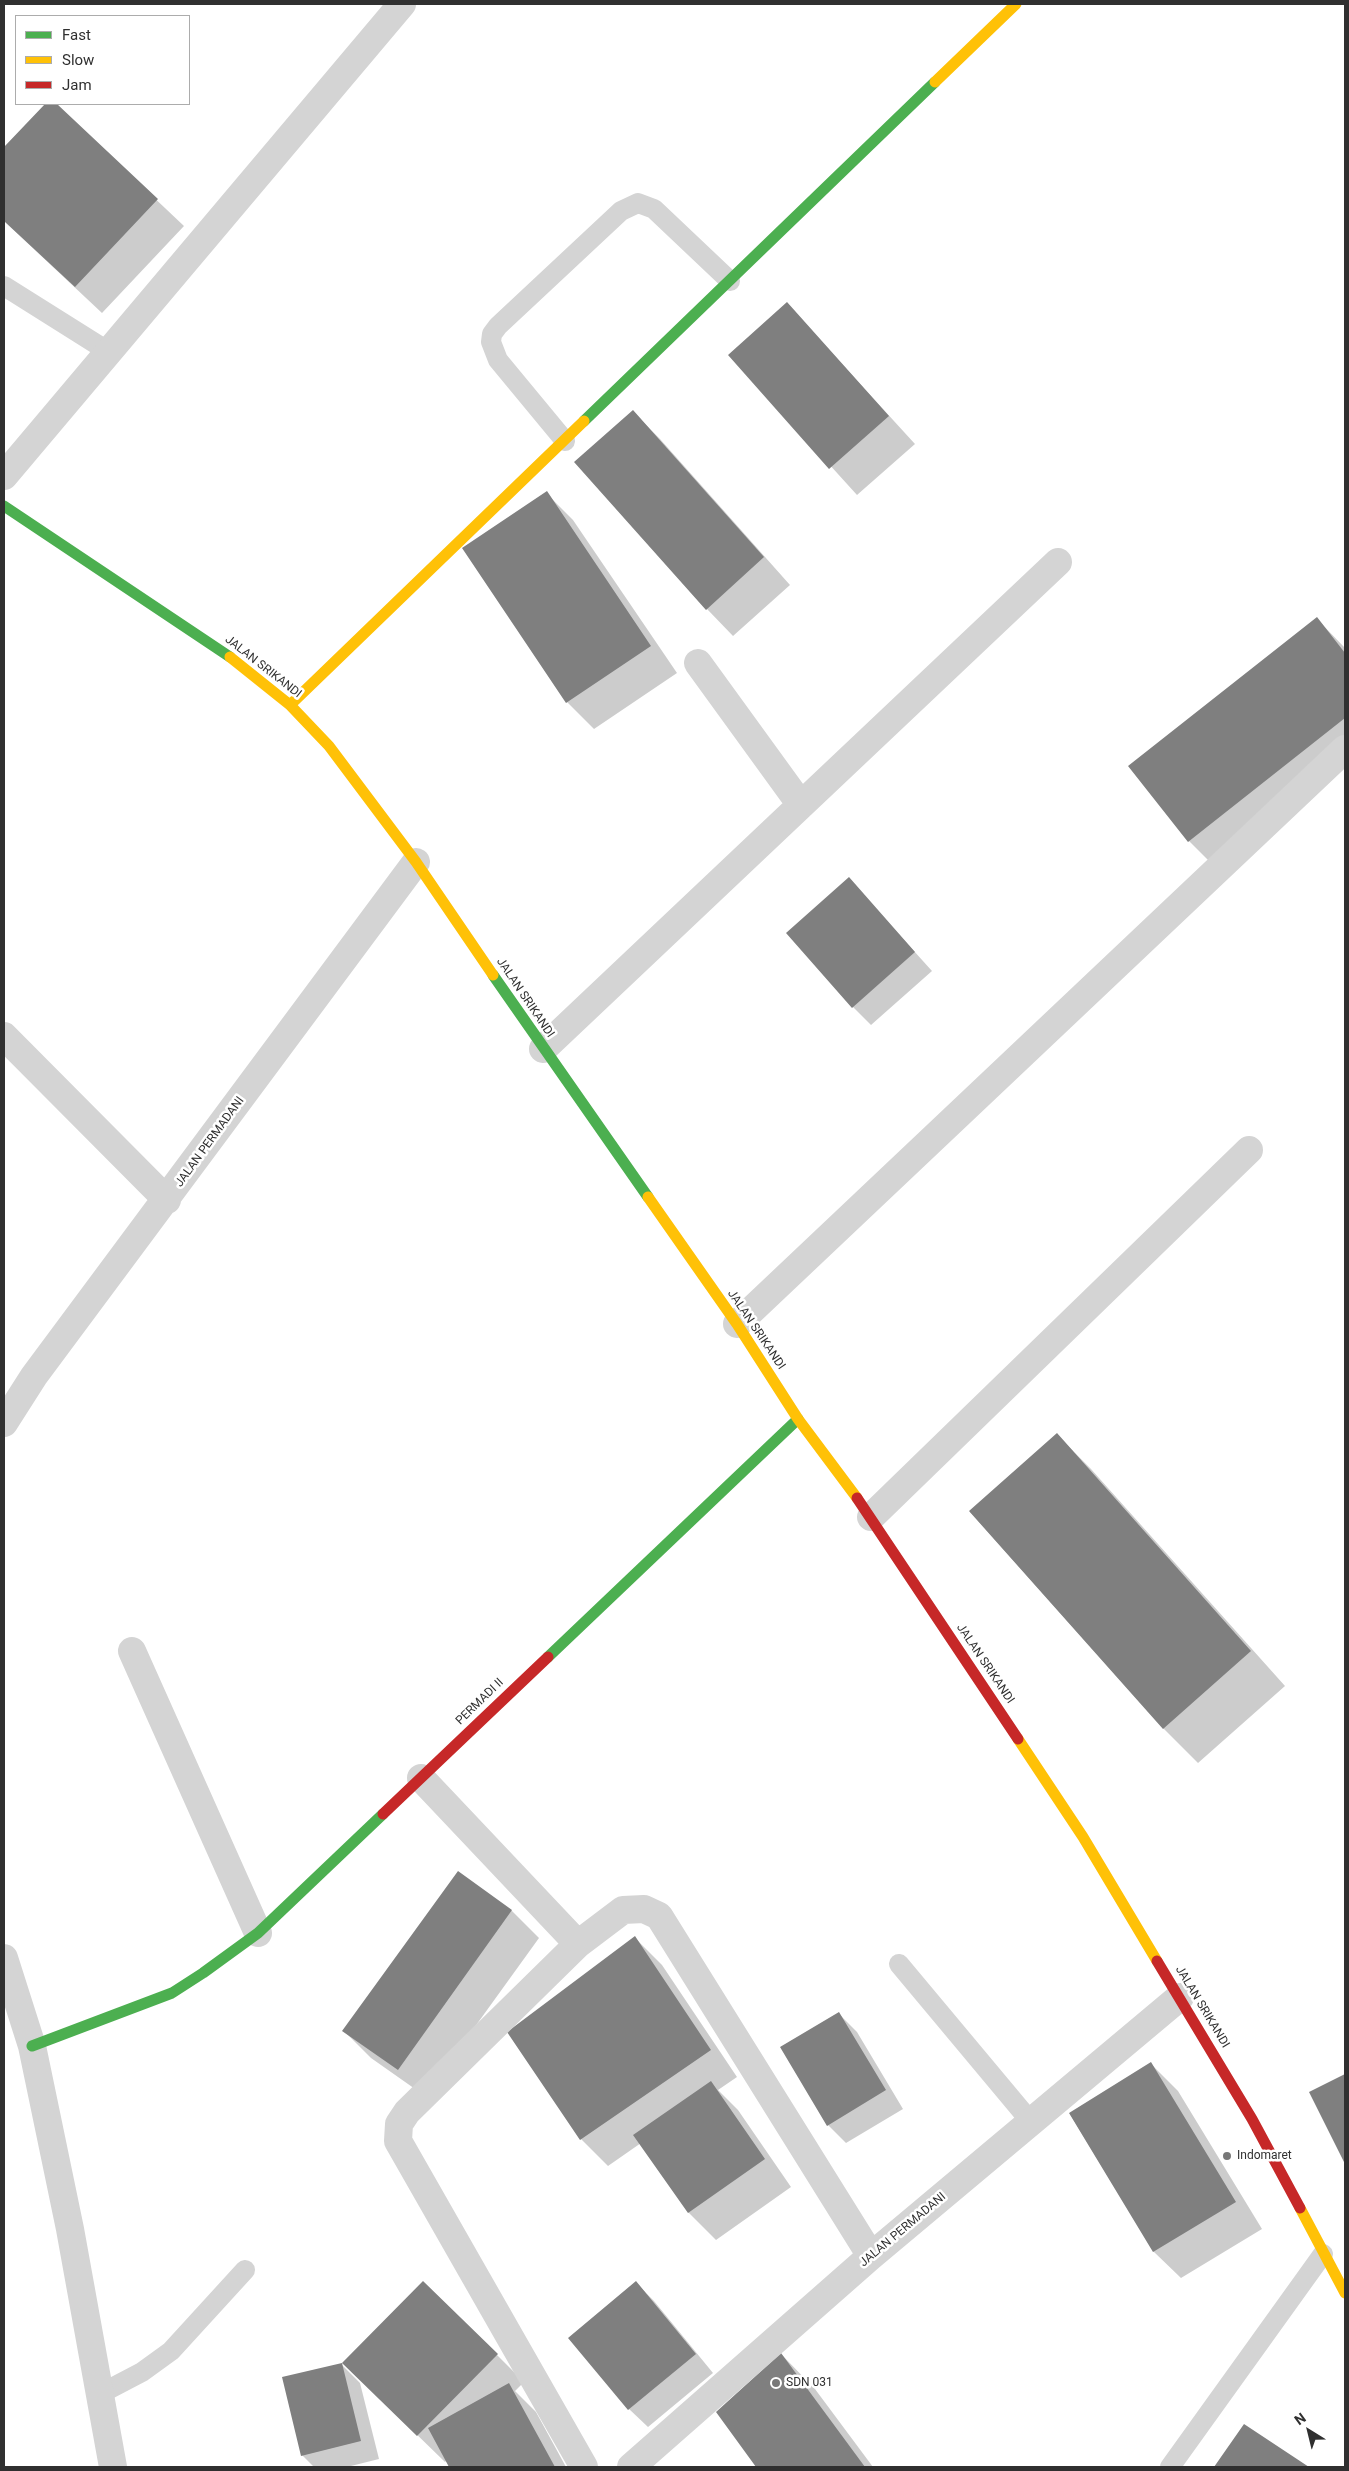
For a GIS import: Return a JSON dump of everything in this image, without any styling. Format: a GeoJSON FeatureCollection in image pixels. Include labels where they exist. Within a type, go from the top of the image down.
{"type":"FeatureCollection","features":[{"type":"Feature","properties":{"kind":"main road"},"geometry":{"type":"LineString","coordinates":[[290,704],[730,282],[1016,4]]}},
{"type":"Feature","properties":{"kind":"main road","name":"JALAN SRIKANDI"},"geometry":{"type":"LineString","coordinates":[[4,506],[236,661],[290,704],[329,746],[416,862],[543,1049],[737,1324],[798,1420],[871,1517],[1083,1837],[1252,2119],[1345,2293]]}},
{"type":"Feature","properties":{"kind":"main road","name":"PERMADI II"},"geometry":{"type":"LineString","coordinates":[[32,2046],[172,1992],[203,1974],[258,1932],[798,1420]]}},
{"type":"Feature","properties":{"kind":"street"},"geometry":{"type":"LineString","coordinates":[[4,476],[402,4]]}},
{"type":"Feature","properties":{"kind":"street"},"geometry":{"type":"LineString","coordinates":[[543,1049],[1058,562]]}},
{"type":"Feature","properties":{"kind":"street"},"geometry":{"type":"LineString","coordinates":[[698,663],[801,805]]}},
{"type":"Feature","properties":{"kind":"street"},"geometry":{"type":"LineString","coordinates":[[737,1324],[1345,749]]}},
{"type":"Feature","properties":{"kind":"street","name":"JALAN PERMADANI"},"geometry":{"type":"LineString","coordinates":[[4,1423],[34,1376],[167,1200],[416,862]]}},
{"type":"Feature","properties":{"kind":"street"},"geometry":{"type":"LineString","coordinates":[[4,1036],[167,1200]]}},
{"type":"Feature","properties":{"kind":"street"},"geometry":{"type":"LineString","coordinates":[[871,1517],[1250,1150]]}},
{"type":"Feature","properties":{"kind":"street"},"geometry":{"type":"LineString","coordinates":[[132,1651],[258,1932]]}},
{"type":"Feature","properties":{"kind":"street"},"geometry":{"type":"LineString","coordinates":[[421,1778],[578,1944]]}},
{"type":"Feature","properties":{"kind":"street"},"geometry":{"type":"LineString","coordinates":[[584,2467],[398,2141],[399,2124],[407,2112],[578,1944],[623,1910],[644,1908],[659,1916],[871,2256]]}},
{"type":"Feature","properties":{"kind":"street"},"geometry":{"type":"LineString","coordinates":[[4,1958],[32,2046],[70,2229],[113,2467]]}},
{"type":"Feature","properties":{"kind":"street","name":"JALAN PERMADANI"},"geometry":{"type":"LineString","coordinates":[[630,2467],[871,2256],[1180,1997]]}},
{"type":"Feature","properties":{"kind":"lane"},"geometry":{"type":"LineString","coordinates":[[565,441],[498,360],[491,342],[492,334],[498,326],[621,211],[638,203],[654,209],[730,282]]}},
{"type":"Feature","properties":{"kind":"lane"},"geometry":{"type":"LineString","coordinates":[[4,286],[109,352]]}},
{"type":"Feature","properties":{"kind":"lane"},"geometry":{"type":"LineString","coordinates":[[899,1964],[1031,2122]]}},
{"type":"Feature","properties":{"kind":"lane"},"geometry":{"type":"LineString","coordinates":[[1170,2467],[1323,2254]]}},
{"type":"Feature","properties":{"kind":"lane"},"geometry":{"type":"LineString","coordinates":[[100,2394],[142,2372],[171,2351],[245,2270]]}},
{"type":"Feature","properties":{"kind":"building"},"geometry":{"type":"Polygon","coordinates":[[[44,105],[58,105],[158,199],[75,287],[4,221],[4,147],[44,105]]]}},
{"type":"Feature","properties":{"kind":"building"},"geometry":{"type":"Polygon","coordinates":[[[787,302],[889,416],[829,469],[728,355],[787,302]]]}},
{"type":"Feature","properties":{"kind":"building"},"geometry":{"type":"Polygon","coordinates":[[[633,410],[764,557],[706,610],[574,462],[633,410]]]}},
{"type":"Feature","properties":{"kind":"building"},"geometry":{"type":"Polygon","coordinates":[[[547,491],[651,646],[566,703],[462,548],[547,491]]]}},
{"type":"Feature","properties":{"kind":"building"},"geometry":{"type":"Polygon","coordinates":[[[1317,617],[1345,653],[1345,718],[1188,842],[1128,766],[1317,617]]]}},
{"type":"Feature","properties":{"kind":"building"},"geometry":{"type":"Polygon","coordinates":[[[849,877],[915,952],[852,1008],[786,933],[849,877]]]}},
{"type":"Feature","properties":{"kind":"building"},"geometry":{"type":"Polygon","coordinates":[[[1057,1433],[1251,1651],[1163,1729],[969,1511],[1057,1433]]]}},
{"type":"Feature","properties":{"kind":"building"},"geometry":{"type":"Polygon","coordinates":[[[458,1871],[512,1910],[398,2070],[342,2031],[458,1871]]]}},
{"type":"Feature","properties":{"kind":"building"},"geometry":{"type":"Polygon","coordinates":[[[635,1936],[711,2050],[580,2140],[507,2032],[635,1936]]]}},
{"type":"Feature","properties":{"kind":"building"},"geometry":{"type":"Polygon","coordinates":[[[839,2012],[886,2090],[827,2126],[780,2047],[839,2012]]]}},
{"type":"Feature","properties":{"kind":"building"},"geometry":{"type":"Polygon","coordinates":[[[1151,2062],[1236,2202],[1153,2252],[1069,2113],[1151,2062]]]}},
{"type":"Feature","properties":{"kind":"building"},"geometry":{"type":"Polygon","coordinates":[[[1345,2074],[1345,2164],[1309,2092],[1345,2074]]]}},
{"type":"Feature","properties":{"kind":"building"},"geometry":{"type":"Polygon","coordinates":[[[711,2081],[765,2159],[688,2213],[633,2135],[711,2081]]]}},
{"type":"Feature","properties":{"kind":"building"},"geometry":{"type":"Polygon","coordinates":[[[423,2281],[498,2354],[417,2436],[342,2363],[423,2281]]]}},
{"type":"Feature","properties":{"kind":"building"},"geometry":{"type":"Polygon","coordinates":[[[636,2281],[696,2354],[628,2410],[568,2338],[636,2281]]]}},
{"type":"Feature","properties":{"kind":"building","name":"SDN 031"},"geometry":{"type":"Polygon","coordinates":[[[781,2353],[865,2467],[756,2467],[716,2412],[781,2353]]]}},
{"type":"Feature","properties":{"kind":"building"},"geometry":{"type":"Polygon","coordinates":[[[342,2363],[361,2441],[301,2456],[282,2377],[342,2363]]]}},
{"type":"Feature","properties":{"kind":"building"},"geometry":{"type":"Polygon","coordinates":[[[509,2383],[555,2467],[449,2467],[428,2428],[509,2383]]]}},
{"type":"Feature","properties":{"kind":"building"},"geometry":{"type":"Polygon","coordinates":[[[1244,2424],[1309,2467],[1214,2467],[1244,2424]]]}},
{"type":"Feature","properties":{"kind":"traffic: fast"},"geometry":{"type":"LineString","coordinates":[[584,421],[935,82]]}},
{"type":"Feature","properties":{"kind":"traffic: fast"},"geometry":{"type":"LineString","coordinates":[[4,506],[230,657]]}},
{"type":"Feature","properties":{"kind":"traffic: fast"},"geometry":{"type":"LineString","coordinates":[[493,975],[648,1197]]}},
{"type":"Feature","properties":{"kind":"traffic: fast"},"geometry":{"type":"LineString","coordinates":[[548,1657],[798,1419]]}},
{"type":"Feature","properties":{"kind":"traffic: fast"},"geometry":{"type":"LineString","coordinates":[[32,2046],[172,1993],[203,1973],[258,1933],[383,1814]]}},
{"type":"Feature","properties":{"kind":"traffic: slow"},"geometry":{"type":"LineString","coordinates":[[935,82],[1016,4]]}},
{"type":"Feature","properties":{"kind":"traffic: slow"},"geometry":{"type":"LineString","coordinates":[[290,705],[584,421]]}},
{"type":"Feature","properties":{"kind":"traffic: slow"},"geometry":{"type":"LineString","coordinates":[[230,657],[290,705],[329,746],[416,862],[493,975]]}},
{"type":"Feature","properties":{"kind":"traffic: slow"},"geometry":{"type":"LineString","coordinates":[[648,1197],[737,1324],[798,1419],[857,1498]]}},
{"type":"Feature","properties":{"kind":"traffic: slow"},"geometry":{"type":"LineString","coordinates":[[1018,1739],[1083,1837],[1157,1961]]}},
{"type":"Feature","properties":{"kind":"traffic: slow"},"geometry":{"type":"LineString","coordinates":[[1300,2208],[1345,2293]]}},
{"type":"Feature","properties":{"kind":"traffic: jam"},"geometry":{"type":"LineString","coordinates":[[857,1498],[1018,1739]]}},
{"type":"Feature","properties":{"kind":"traffic: jam"},"geometry":{"type":"LineString","coordinates":[[383,1814],[548,1657]]}},
{"type":"Feature","properties":{"kind":"traffic: jam"},"geometry":{"type":"LineString","coordinates":[[1157,1961],[1252,2119],[1300,2208]]}},
{"type":"Feature","properties":{"kind":"place","name":"Indomaret"},"geometry":{"type":"Point","coordinates":[1227,2156]}},
{"type":"Feature","properties":{"kind":"place","name":"SDN 031"},"geometry":{"type":"Point","coordinates":[776,2383]}}]}
